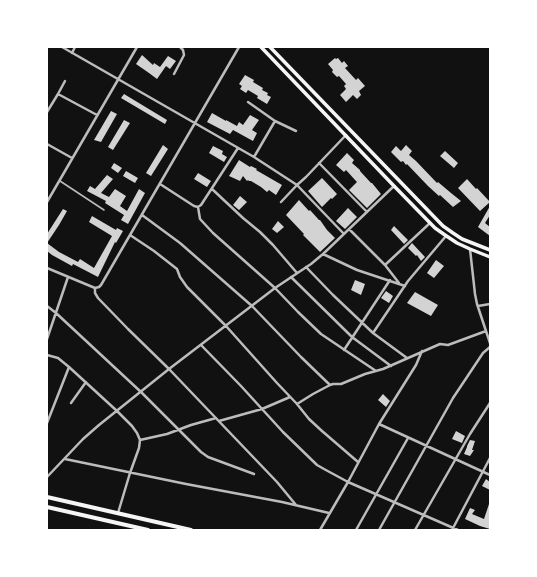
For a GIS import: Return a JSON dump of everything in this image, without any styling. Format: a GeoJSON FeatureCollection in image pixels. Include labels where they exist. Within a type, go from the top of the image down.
{"type":"FeatureCollection","features":[{"type":"Feature","properties":{"kind":"highway"},"geometry":{"type":"LineString","coordinates":[[47,497],[191,530]]}},
{"type":"Feature","properties":{"kind":"highway"},"geometry":{"type":"LineString","coordinates":[[47,507],[148,530]]}},
{"type":"Feature","properties":{"kind":"main road"},"geometry":{"type":"LineString","coordinates":[[261,47],[431,223],[446,236],[470,249],[490,257]]}},
{"type":"Feature","properties":{"kind":"main road"},"geometry":{"type":"LineString","coordinates":[[270,47],[443,226],[462,239],[490,250]]}},
{"type":"Feature","properties":{"kind":"street"},"geometry":{"type":"LineString","coordinates":[[62,47],[254,157],[297,184],[344,234]]}},
{"type":"Feature","properties":{"kind":"street"},"geometry":{"type":"LineString","coordinates":[[72,53],[75,47]]}},
{"type":"Feature","properties":{"kind":"street"},"geometry":{"type":"LineString","coordinates":[[47,202],[137,47]]}},
{"type":"Feature","properties":{"kind":"street"},"geometry":{"type":"LineString","coordinates":[[174,74],[184,55],[183,50],[180,47]]}},
{"type":"Feature","properties":{"kind":"street"},"geometry":{"type":"LineString","coordinates":[[47,268],[95,288],[101,285],[239,47]]}},
{"type":"Feature","properties":{"kind":"street"},"geometry":{"type":"LineString","coordinates":[[47,112],[65,81]]}},
{"type":"Feature","properties":{"kind":"street"},"geometry":{"type":"LineString","coordinates":[[58,94],[98,115]]}},
{"type":"Feature","properties":{"kind":"street"},"geometry":{"type":"LineString","coordinates":[[248,102],[275,121],[296,131]]}},
{"type":"Feature","properties":{"kind":"street"},"geometry":{"type":"LineString","coordinates":[[254,157],[275,121]]}},
{"type":"Feature","properties":{"kind":"street"},"geometry":{"type":"LineString","coordinates":[[281,202],[346,135]]}},
{"type":"Feature","properties":{"kind":"street"},"geometry":{"type":"LineString","coordinates":[[47,144],[72,158]]}},
{"type":"Feature","properties":{"kind":"street"},"geometry":{"type":"LineString","coordinates":[[198,207],[201,206],[238,148]]}},
{"type":"Feature","properties":{"kind":"street"},"geometry":{"type":"LineString","coordinates":[[319,163],[368,212]]}},
{"type":"Feature","properties":{"kind":"street"},"geometry":{"type":"LineString","coordinates":[[160,184],[194,206],[198,207]]}},
{"type":"Feature","properties":{"kind":"street"},"geometry":{"type":"LineString","coordinates":[[47,477],[83,439],[99,425],[275,288],[323,254],[394,186]]}},
{"type":"Feature","properties":{"kind":"street"},"geometry":{"type":"LineString","coordinates":[[212,189],[260,232],[297,273]]}},
{"type":"Feature","properties":{"kind":"street"},"geometry":{"type":"LineString","coordinates":[[198,207],[200,220],[275,288],[321,334],[376,371]]}},
{"type":"Feature","properties":{"kind":"street"},"geometry":{"type":"LineString","coordinates":[[142,215],[180,244],[252,306],[330,385]]}},
{"type":"Feature","properties":{"kind":"street"},"geometry":{"type":"LineString","coordinates":[[385,265],[431,223]]}},
{"type":"Feature","properties":{"kind":"street"},"geometry":{"type":"LineString","coordinates":[[349,229],[385,265],[399,284]]}},
{"type":"Feature","properties":{"kind":"street"},"geometry":{"type":"LineString","coordinates":[[130,235],[177,269],[180,277],[187,287],[226,326],[298,404],[309,419],[358,462]]}},
{"type":"Feature","properties":{"kind":"street"},"geometry":{"type":"LineString","coordinates":[[373,333],[405,286],[446,236]]}},
{"type":"Feature","properties":{"kind":"street"},"geometry":{"type":"LineString","coordinates":[[470,249],[475,294],[490,343]]}},
{"type":"Feature","properties":{"kind":"street"},"geometry":{"type":"LineString","coordinates":[[323,254],[357,270],[405,286]]}},
{"type":"Feature","properties":{"kind":"street"},"geometry":{"type":"LineString","coordinates":[[306,267],[373,333],[407,358]]}},
{"type":"Feature","properties":{"kind":"street"},"geometry":{"type":"LineString","coordinates":[[47,339],[68,277]]}},
{"type":"Feature","properties":{"kind":"street"},"geometry":{"type":"LineString","coordinates":[[291,277],[352,337],[391,366]]}},
{"type":"Feature","properties":{"kind":"street"},"geometry":{"type":"LineString","coordinates":[[344,350],[390,280]]}},
{"type":"Feature","properties":{"kind":"street"},"geometry":{"type":"LineString","coordinates":[[95,288],[98,298],[169,369],[277,482],[296,505]]}},
{"type":"Feature","properties":{"kind":"street"},"geometry":{"type":"LineString","coordinates":[[478,306],[490,304]]}},
{"type":"Feature","properties":{"kind":"street"},"geometry":{"type":"LineString","coordinates":[[47,306],[141,392],[198,450],[208,457],[254,474]]}},
{"type":"Feature","properties":{"kind":"street"},"geometry":{"type":"LineString","coordinates":[[298,404],[330,385],[341,384],[365,374],[391,366],[440,344],[448,345],[486,331]]}},
{"type":"Feature","properties":{"kind":"street"},"geometry":{"type":"LineString","coordinates":[[201,345],[283,432],[317,465],[348,482],[458,530]]}},
{"type":"Feature","properties":{"kind":"street"},"geometry":{"type":"LineString","coordinates":[[379,530],[453,398],[483,353],[490,347]]}},
{"type":"Feature","properties":{"kind":"street"},"geometry":{"type":"LineString","coordinates":[[320,530],[379,424],[416,364],[422,351]]}},
{"type":"Feature","properties":{"kind":"street"},"geometry":{"type":"LineString","coordinates":[[47,355],[58,358],[69,367],[117,411],[137,433],[140,440],[139,448],[118,513]]}},
{"type":"Feature","properties":{"kind":"street"},"geometry":{"type":"LineString","coordinates":[[47,423],[69,367]]}},
{"type":"Feature","properties":{"kind":"street"},"geometry":{"type":"LineString","coordinates":[[71,403],[86,382]]}},
{"type":"Feature","properties":{"kind":"street"},"geometry":{"type":"LineString","coordinates":[[140,440],[262,409],[290,397]]}},
{"type":"Feature","properties":{"kind":"street"},"geometry":{"type":"LineString","coordinates":[[415,530],[455,459],[490,403]]}},
{"type":"Feature","properties":{"kind":"street"},"geometry":{"type":"LineString","coordinates":[[379,424],[490,475]]}},
{"type":"Feature","properties":{"kind":"street"},"geometry":{"type":"LineString","coordinates":[[356,530],[408,438]]}},
{"type":"Feature","properties":{"kind":"street"},"geometry":{"type":"LineString","coordinates":[[65,458],[130,473],[296,505],[329,513]]}},
{"type":"Feature","properties":{"kind":"street"},"geometry":{"type":"LineString","coordinates":[[453,529],[490,458]]}},
{"type":"Feature","properties":{"kind":"lane"},"geometry":{"type":"LineString","coordinates":[[60,180],[104,210]]}},
{"type":"Feature","properties":{"kind":"building"},"geometry":{"type":"Polygon","coordinates":[[[142,55],[153,65],[154,63],[160,67],[168,56],[176,61],[170,69],[166,66],[157,79],[136,64],[142,55]]]}},
{"type":"Feature","properties":{"kind":"building"},"geometry":{"type":"Polygon","coordinates":[[[335,58],[338,58],[342,63],[344,61],[348,66],[345,68],[356,80],[358,78],[365,86],[359,91],[361,95],[357,99],[353,95],[346,102],[340,95],[346,89],[344,86],[346,84],[339,76],[337,77],[332,72],[333,70],[328,64],[335,58]]]}},
{"type":"Feature","properties":{"kind":"building"},"geometry":{"type":"Polygon","coordinates":[[[245,75],[254,80],[253,82],[268,93],[267,95],[271,97],[267,104],[248,90],[246,93],[240,89],[242,86],[239,84],[245,75]]]}},
{"type":"Feature","properties":{"kind":"building"},"geometry":{"type":"Polygon","coordinates":[[[124,94],[167,120],[165,124],[121,98],[124,94]]]}},
{"type":"Feature","properties":{"kind":"building"},"geometry":{"type":"Polygon","coordinates":[[[111,111],[117,114],[101,142],[94,140],[111,111]]]}},
{"type":"Feature","properties":{"kind":"building"},"geometry":{"type":"Polygon","coordinates":[[[212,113],[237,126],[239,122],[243,125],[250,115],[259,120],[252,130],[257,133],[253,141],[233,130],[230,134],[207,122],[212,113]]]}},
{"type":"Feature","properties":{"kind":"building"},"geometry":{"type":"Polygon","coordinates":[[[124,120],[130,123],[113,150],[108,147],[124,120]]]}},
{"type":"Feature","properties":{"kind":"building"},"geometry":{"type":"Polygon","coordinates":[[[163,145],[168,149],[151,176],[146,173],[163,145]]]}},
{"type":"Feature","properties":{"kind":"building"},"geometry":{"type":"Polygon","coordinates":[[[406,145],[412,151],[409,155],[437,183],[438,182],[461,201],[453,207],[428,186],[407,164],[406,165],[403,161],[401,162],[391,152],[396,146],[401,151],[406,145]]]}},
{"type":"Feature","properties":{"kind":"building"},"geometry":{"type":"Polygon","coordinates":[[[213,146],[223,151],[222,154],[227,157],[224,162],[209,153],[213,146]]]}},
{"type":"Feature","properties":{"kind":"building"},"geometry":{"type":"Polygon","coordinates":[[[445,151],[458,163],[454,168],[440,156],[445,151]]]}},
{"type":"Feature","properties":{"kind":"building"},"geometry":{"type":"Polygon","coordinates":[[[347,153],[354,160],[352,163],[381,194],[367,208],[349,190],[357,182],[346,170],[344,172],[336,165],[347,153]]]}},
{"type":"Feature","properties":{"kind":"building"},"geometry":{"type":"Polygon","coordinates":[[[239,160],[250,167],[251,166],[257,169],[256,170],[282,185],[276,195],[269,190],[267,192],[251,181],[247,181],[243,176],[240,181],[229,176],[239,160]]]}},
{"type":"Feature","properties":{"kind":"building"},"geometry":{"type":"Polygon","coordinates":[[[114,163],[122,168],[118,173],[111,168],[114,163]]]}},
{"type":"Feature","properties":{"kind":"building"},"geometry":{"type":"Polygon","coordinates":[[[126,171],[138,178],[135,183],[123,176],[126,171]]]}},
{"type":"Feature","properties":{"kind":"building"},"geometry":{"type":"Polygon","coordinates":[[[198,173],[211,181],[207,187],[194,179],[198,173]]]}},
{"type":"Feature","properties":{"kind":"building"},"geometry":{"type":"Polygon","coordinates":[[[107,175],[113,179],[101,193],[109,197],[115,189],[126,196],[120,206],[127,211],[139,189],[145,193],[128,224],[121,220],[124,215],[105,203],[106,201],[87,191],[90,186],[95,189],[107,175]]]}},
{"type":"Feature","properties":{"kind":"building"},"geometry":{"type":"Polygon","coordinates":[[[322,178],[337,194],[322,207],[308,191],[322,178]]]}},
{"type":"Feature","properties":{"kind":"building"},"geometry":{"type":"Polygon","coordinates":[[[467,179],[490,202],[480,211],[458,188],[467,179]]]}},
{"type":"Feature","properties":{"kind":"building"},"geometry":{"type":"Polygon","coordinates":[[[240,196],[247,202],[239,210],[233,205],[240,196]]]}},
{"type":"Feature","properties":{"kind":"building"},"geometry":{"type":"Polygon","coordinates":[[[299,200],[320,220],[335,238],[320,252],[286,215],[299,200]]]}},
{"type":"Feature","properties":{"kind":"building"},"geometry":{"type":"Polygon","coordinates":[[[490,206],[490,215],[485,223],[490,227],[490,236],[478,227],[490,206]]]}},
{"type":"Feature","properties":{"kind":"building"},"geometry":{"type":"Polygon","coordinates":[[[348,208],[357,217],[345,229],[336,221],[348,208]]]}},
{"type":"Feature","properties":{"kind":"building"},"geometry":{"type":"Polygon","coordinates":[[[63,209],[67,211],[59,225],[47,243],[47,234],[63,209]]]}},
{"type":"Feature","properties":{"kind":"building"},"geometry":{"type":"Polygon","coordinates":[[[92,216],[116,230],[117,228],[123,231],[116,243],[115,242],[98,277],[73,264],[72,266],[52,255],[47,251],[47,243],[59,252],[78,262],[80,259],[94,268],[112,236],[89,222],[92,216]]]}},
{"type":"Feature","properties":{"kind":"building"},"geometry":{"type":"Polygon","coordinates":[[[278,221],[284,227],[277,233],[272,229],[278,221]]]}},
{"type":"Feature","properties":{"kind":"building"},"geometry":{"type":"Polygon","coordinates":[[[394,226],[408,240],[404,244],[391,230],[394,226]]]}},
{"type":"Feature","properties":{"kind":"building"},"geometry":{"type":"Polygon","coordinates":[[[412,243],[425,257],[421,261],[417,255],[416,256],[408,248],[412,243]]]}},
{"type":"Feature","properties":{"kind":"building"},"geometry":{"type":"Polygon","coordinates":[[[436,260],[444,266],[434,278],[427,273],[436,260]]]}},
{"type":"Feature","properties":{"kind":"building"},"geometry":{"type":"Polygon","coordinates":[[[355,280],[365,284],[361,295],[351,290],[355,280]]]}},
{"type":"Feature","properties":{"kind":"building"},"geometry":{"type":"Polygon","coordinates":[[[386,291],[393,296],[389,303],[381,298],[386,291]]]}},
{"type":"Feature","properties":{"kind":"building"},"geometry":{"type":"Polygon","coordinates":[[[415,292],[438,305],[431,316],[407,303],[415,292]]]}},
{"type":"Feature","properties":{"kind":"building"},"geometry":{"type":"Polygon","coordinates":[[[383,394],[390,401],[386,407],[378,400],[383,394]]]}},
{"type":"Feature","properties":{"kind":"building"},"geometry":{"type":"Polygon","coordinates":[[[456,431],[465,436],[462,443],[452,439],[456,431]]]}},
{"type":"Feature","properties":{"kind":"building"},"geometry":{"type":"Polygon","coordinates":[[[470,440],[475,441],[472,450],[474,450],[470,456],[464,454],[470,440]]]}},
{"type":"Feature","properties":{"kind":"building"},"geometry":{"type":"Polygon","coordinates":[[[486,479],[490,482],[490,490],[482,486],[486,479]]]}},
{"type":"Feature","properties":{"kind":"building"},"geometry":{"type":"Polygon","coordinates":[[[489,504],[490,529],[465,519],[470,508],[475,510],[472,514],[484,519],[489,504]]]}}]}
